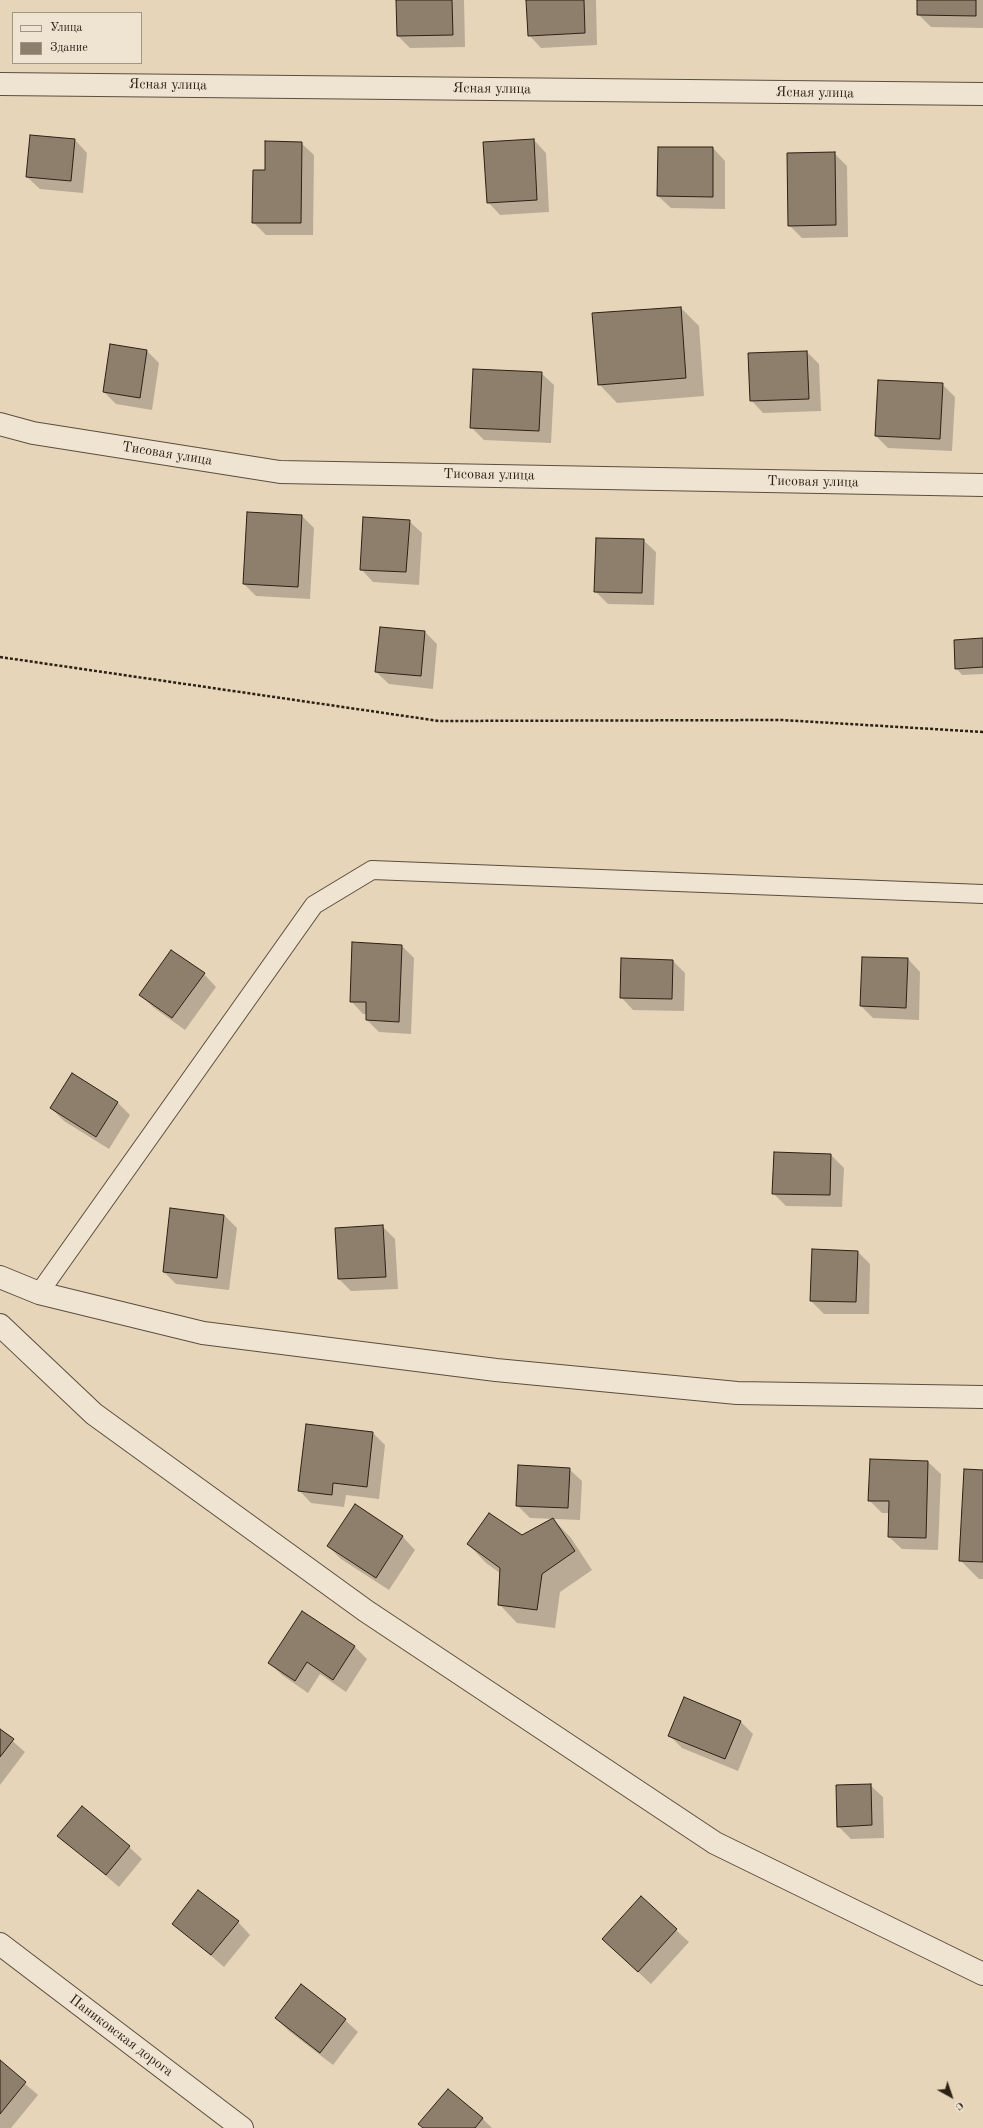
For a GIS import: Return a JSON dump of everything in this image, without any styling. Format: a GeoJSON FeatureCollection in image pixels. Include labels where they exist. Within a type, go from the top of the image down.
{"type":"FeatureCollection","features":[{"type":"Feature","properties":{"kind":"street","name":"Ясная улица"},"geometry":{"type":"LineString","coordinates":[[0,84],[983,94]]}},
{"type":"Feature","properties":{"kind":"street","name":"Тисовая улица"},"geometry":{"type":"LineString","coordinates":[[0,424],[33,433],[280,472],[983,485]]}},
{"type":"Feature","properties":{"kind":"street"},"geometry":{"type":"LineString","coordinates":[[0,1277],[38,1293],[203,1333],[496,1370],[737,1393],[983,1397]]}},
{"type":"Feature","properties":{"kind":"street"},"geometry":{"type":"LineString","coordinates":[[0,1325],[101,1419],[366,1611],[715,1843],[983,1974]]}},
{"type":"Feature","properties":{"kind":"street","name":"Паниковская дорога"},"geometry":{"type":"LineString","coordinates":[[0,1944],[242,2128]]}},
{"type":"Feature","properties":{"kind":"lane"},"geometry":{"type":"LineString","coordinates":[[38,1293],[314,905],[372,870],[983,894]]}},
{"type":"Feature","properties":{"kind":"path"},"geometry":{"type":"LineString","coordinates":[[0,657],[439,721],[782,720],[983,732]]}},
{"type":"Feature","properties":{"kind":"building"},"geometry":{"type":"Polygon","coordinates":[[[396,0],[452,0],[453,35],[397,36],[396,0]]]}},
{"type":"Feature","properties":{"kind":"building"},"geometry":{"type":"Polygon","coordinates":[[[526,0],[584,0],[585,33],[528,36],[526,0]]]}},
{"type":"Feature","properties":{"kind":"building"},"geometry":{"type":"Polygon","coordinates":[[[917,0],[976,0],[976,16],[917,15],[917,0]]]}},
{"type":"Feature","properties":{"kind":"building"},"geometry":{"type":"Polygon","coordinates":[[[30,135],[75,139],[71,181],[26,177],[30,135]]]}},
{"type":"Feature","properties":{"kind":"building"},"geometry":{"type":"Polygon","coordinates":[[[534,139],[537,200],[487,203],[483,142],[534,139]]]}},
{"type":"Feature","properties":{"kind":"building"},"geometry":{"type":"Polygon","coordinates":[[[265,141],[302,142],[301,223],[252,223],[253,170],[265,170],[265,141]]]}},
{"type":"Feature","properties":{"kind":"building"},"geometry":{"type":"Polygon","coordinates":[[[658,147],[713,147],[713,197],[657,196],[658,147]]]}},
{"type":"Feature","properties":{"kind":"building"},"geometry":{"type":"Polygon","coordinates":[[[835,152],[836,225],[788,226],[787,153],[835,152]]]}},
{"type":"Feature","properties":{"kind":"building"},"geometry":{"type":"Polygon","coordinates":[[[681,307],[686,378],[598,385],[592,313],[681,307]]]}},
{"type":"Feature","properties":{"kind":"building"},"geometry":{"type":"Polygon","coordinates":[[[110,344],[147,350],[140,398],[103,392],[110,344]]]}},
{"type":"Feature","properties":{"kind":"building"},"geometry":{"type":"Polygon","coordinates":[[[807,351],[809,399],[750,401],[748,353],[807,351]]]}},
{"type":"Feature","properties":{"kind":"building"},"geometry":{"type":"Polygon","coordinates":[[[473,369],[542,372],[539,431],[470,428],[473,369]]]}},
{"type":"Feature","properties":{"kind":"building"},"geometry":{"type":"Polygon","coordinates":[[[878,380],[943,383],[940,439],[875,436],[878,380]]]}},
{"type":"Feature","properties":{"kind":"building"},"geometry":{"type":"Polygon","coordinates":[[[247,512],[302,515],[298,587],[243,584],[247,512]]]}},
{"type":"Feature","properties":{"kind":"building"},"geometry":{"type":"Polygon","coordinates":[[[363,517],[410,520],[406,572],[360,570],[363,517]]]}},
{"type":"Feature","properties":{"kind":"building"},"geometry":{"type":"Polygon","coordinates":[[[596,538],[644,539],[642,593],[594,592],[596,538]]]}},
{"type":"Feature","properties":{"kind":"building"},"geometry":{"type":"Polygon","coordinates":[[[380,627],[425,631],[421,676],[375,672],[380,627]]]}},
{"type":"Feature","properties":{"kind":"building"},"geometry":{"type":"Polygon","coordinates":[[[983,638],[983,667],[955,669],[954,640],[983,638]]]}},
{"type":"Feature","properties":{"kind":"building"},"geometry":{"type":"Polygon","coordinates":[[[352,942],[402,945],[399,1022],[366,1020],[366,1002],[350,1002],[352,942]]]}},
{"type":"Feature","properties":{"kind":"building"},"geometry":{"type":"Polygon","coordinates":[[[171,950],[205,973],[172,1018],[139,995],[171,950]]]}},
{"type":"Feature","properties":{"kind":"building"},"geometry":{"type":"Polygon","coordinates":[[[862,957],[908,958],[906,1008],[860,1006],[862,957]]]}},
{"type":"Feature","properties":{"kind":"building"},"geometry":{"type":"Polygon","coordinates":[[[621,958],[673,960],[672,999],[620,998],[621,958]]]}},
{"type":"Feature","properties":{"kind":"building"},"geometry":{"type":"Polygon","coordinates":[[[72,1073],[118,1102],[96,1137],[50,1108],[72,1073]]]}},
{"type":"Feature","properties":{"kind":"building"},"geometry":{"type":"Polygon","coordinates":[[[774,1152],[831,1154],[830,1195],[772,1194],[774,1152]]]}},
{"type":"Feature","properties":{"kind":"building"},"geometry":{"type":"Polygon","coordinates":[[[170,1208],[224,1215],[217,1278],[163,1272],[170,1208]]]}},
{"type":"Feature","properties":{"kind":"building"},"geometry":{"type":"Polygon","coordinates":[[[383,1225],[386,1277],[338,1279],[335,1228],[383,1225]]]}},
{"type":"Feature","properties":{"kind":"building"},"geometry":{"type":"Polygon","coordinates":[[[812,1249],[858,1251],[856,1302],[810,1301],[812,1249]]]}},
{"type":"Feature","properties":{"kind":"building"},"geometry":{"type":"Polygon","coordinates":[[[306,1424],[373,1432],[367,1487],[333,1483],[332,1495],[298,1491],[306,1424]]]}},
{"type":"Feature","properties":{"kind":"building"},"geometry":{"type":"Polygon","coordinates":[[[870,1459],[928,1461],[926,1538],[888,1537],[889,1501],[868,1501],[870,1459]]]}},
{"type":"Feature","properties":{"kind":"building"},"geometry":{"type":"Polygon","coordinates":[[[518,1465],[570,1468],[568,1508],[516,1506],[518,1465]]]}},
{"type":"Feature","properties":{"kind":"building"},"geometry":{"type":"Polygon","coordinates":[[[964,1469],[983,1470],[983,1562],[959,1561],[964,1469]]]}},
{"type":"Feature","properties":{"kind":"building"},"geometry":{"type":"Polygon","coordinates":[[[355,1504],[403,1536],[376,1578],[327,1546],[355,1504]]]}},
{"type":"Feature","properties":{"kind":"building"},"geometry":{"type":"Polygon","coordinates":[[[489,1513],[522,1535],[553,1518],[575,1551],[542,1574],[537,1610],[498,1605],[500,1568],[467,1544],[489,1513]]]}},
{"type":"Feature","properties":{"kind":"building"},"geometry":{"type":"Polygon","coordinates":[[[302,1611],[355,1646],[333,1680],[307,1662],[295,1681],[268,1663],[302,1611]]]}},
{"type":"Feature","properties":{"kind":"building"},"geometry":{"type":"Polygon","coordinates":[[[684,1697],[741,1721],[725,1759],[668,1736],[684,1697]]]}},
{"type":"Feature","properties":{"kind":"building"},"geometry":{"type":"Polygon","coordinates":[[[0,1729],[14,1739],[0,1757],[0,1729]]]}},
{"type":"Feature","properties":{"kind":"building"},"geometry":{"type":"Polygon","coordinates":[[[871,1784],[872,1825],[837,1827],[836,1785],[871,1784]]]}},
{"type":"Feature","properties":{"kind":"building"},"geometry":{"type":"Polygon","coordinates":[[[82,1806],[130,1846],[106,1875],[57,1836],[82,1806]]]}},
{"type":"Feature","properties":{"kind":"building"},"geometry":{"type":"Polygon","coordinates":[[[198,1890],[239,1921],[211,1955],[172,1924],[198,1890]]]}},
{"type":"Feature","properties":{"kind":"building"},"geometry":{"type":"Polygon","coordinates":[[[641,1896],[677,1929],[638,1972],[602,1939],[641,1896]]]}},
{"type":"Feature","properties":{"kind":"building"},"geometry":{"type":"Polygon","coordinates":[[[301,1984],[346,2019],[320,2053],[275,2018],[301,1984]]]}},
{"type":"Feature","properties":{"kind":"building"},"geometry":{"type":"Polygon","coordinates":[[[0,2060],[26,2082],[0,2114],[0,2060]]]}},
{"type":"Feature","properties":{"kind":"building"},"geometry":{"type":"Polygon","coordinates":[[[448,2089],[483,2118],[475,2128],[423,2128],[418,2124],[448,2089]]]}}]}
